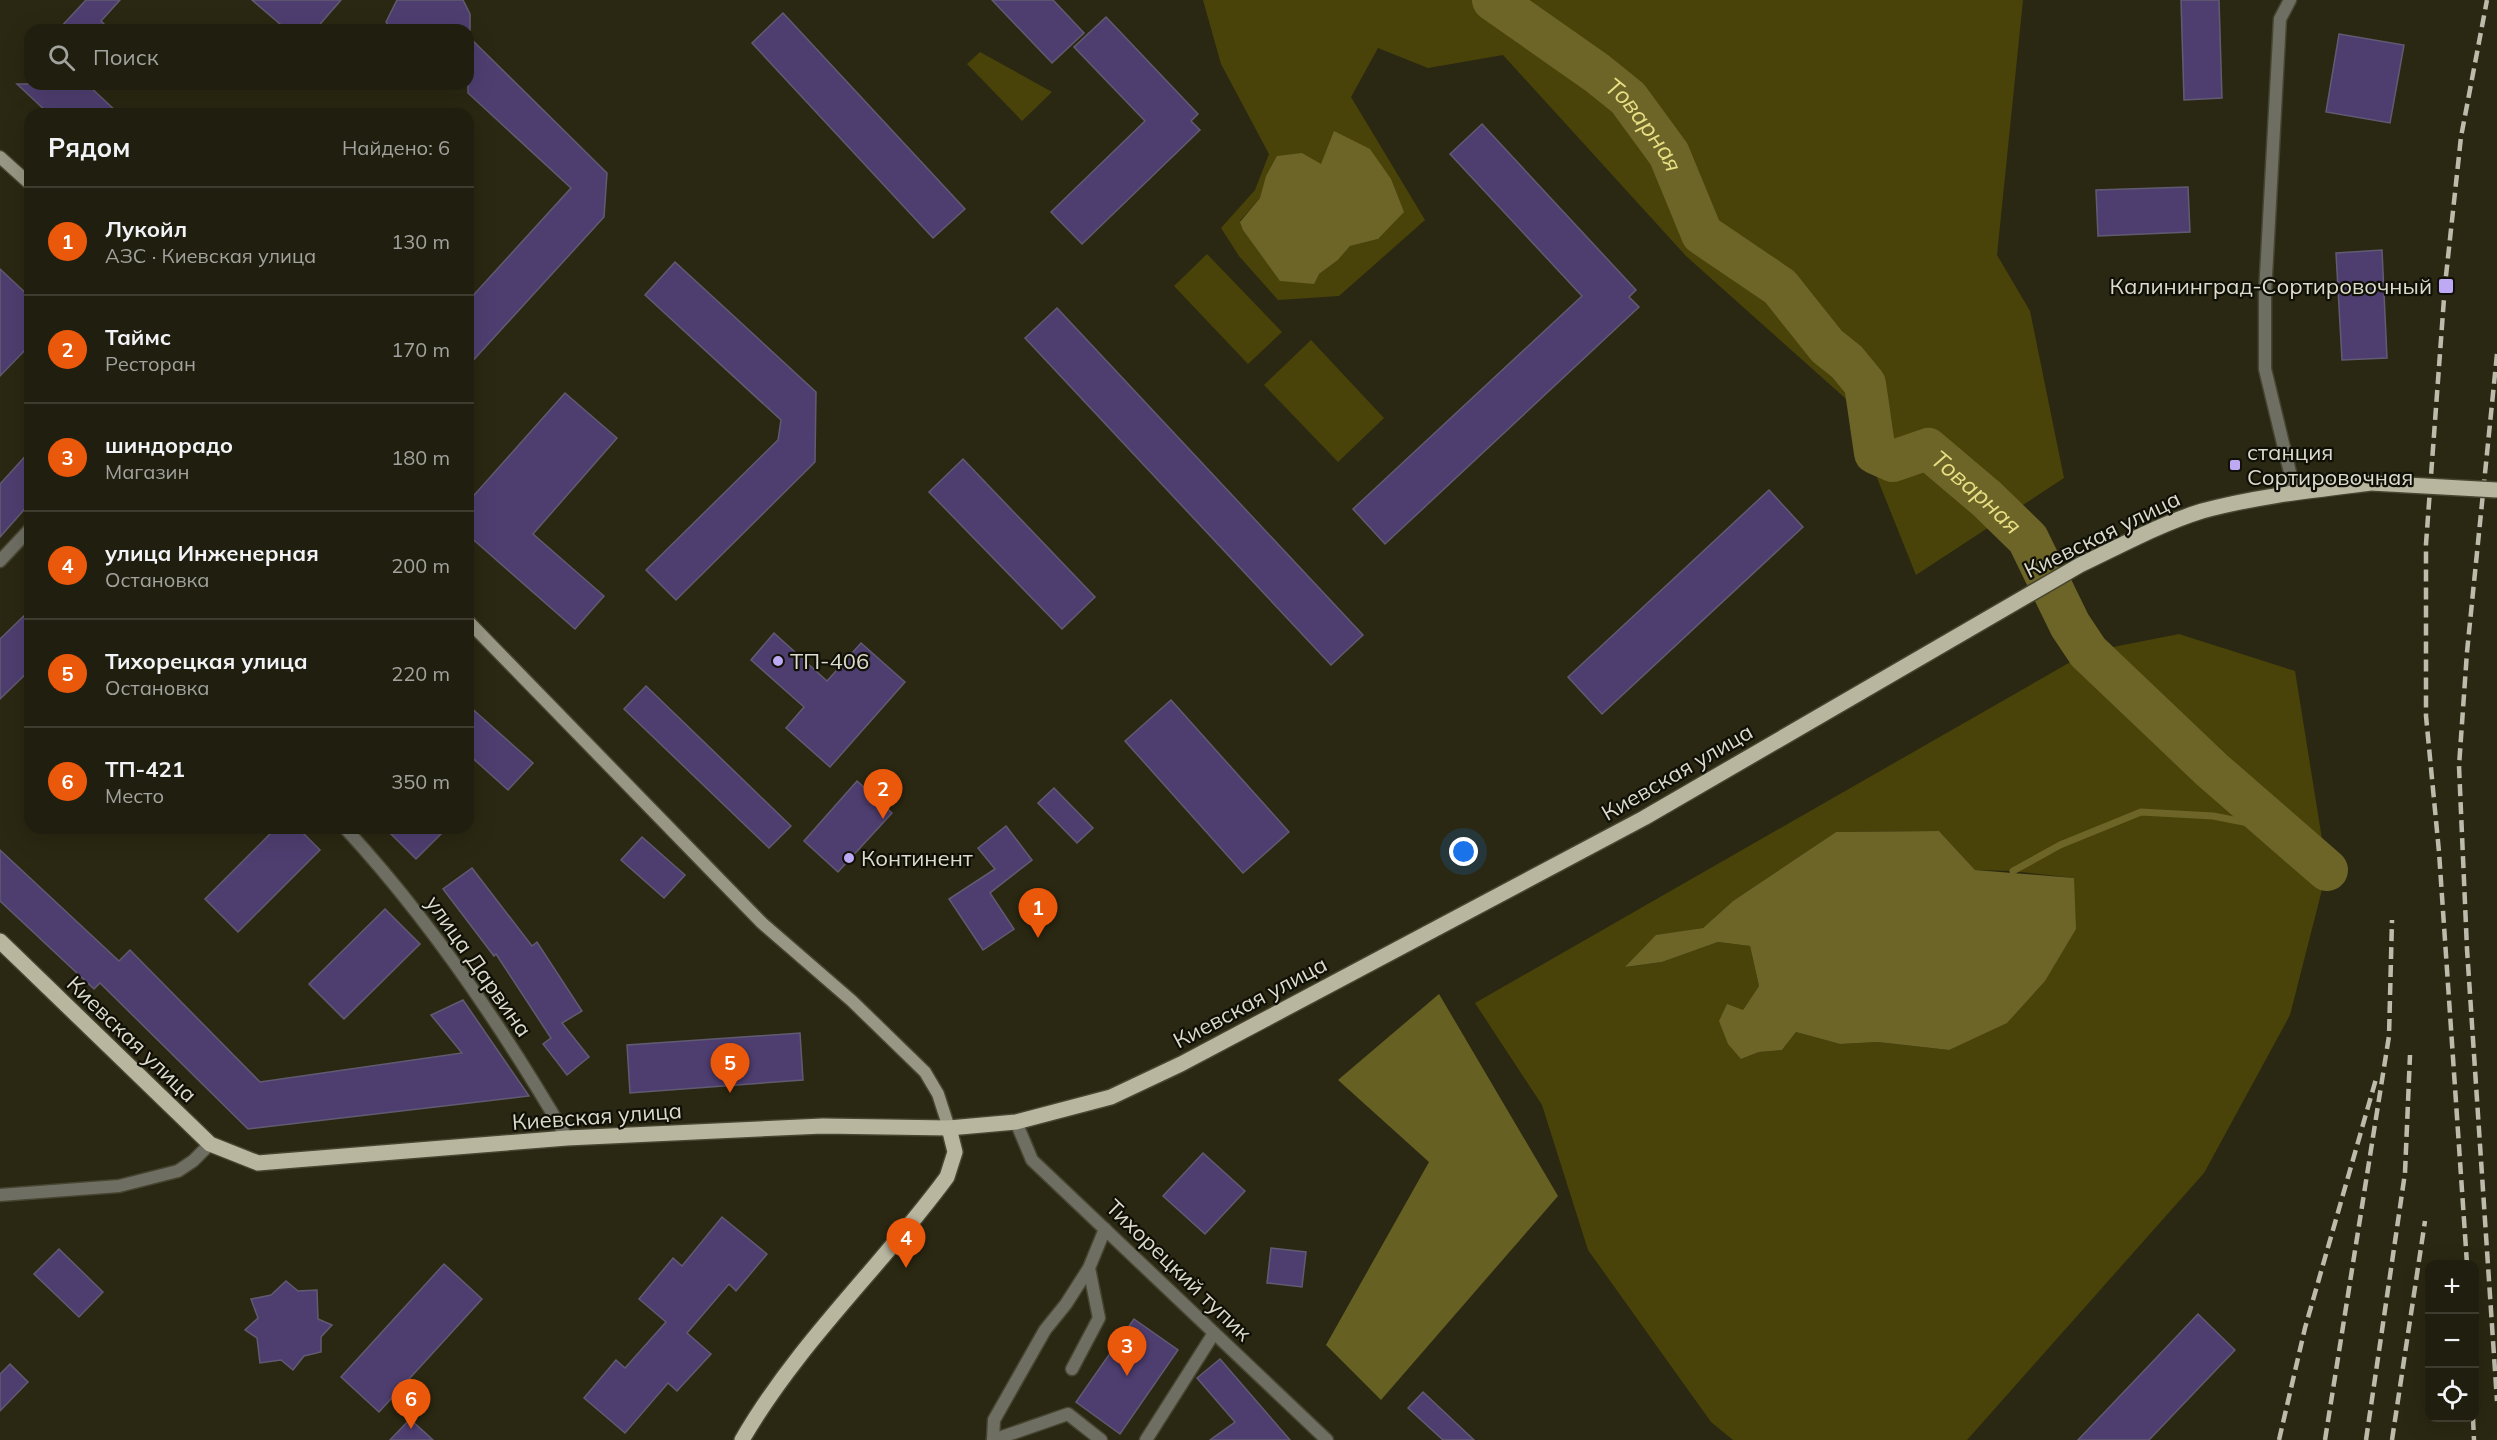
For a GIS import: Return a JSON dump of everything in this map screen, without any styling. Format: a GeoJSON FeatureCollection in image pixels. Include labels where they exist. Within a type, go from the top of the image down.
{"type":"FeatureCollection","features":[{"type":"Feature","properties":{"kind":"main road","name":"Киевская улица"},"geometry":{"type":"LineString","coordinates":[[0,941],[210,1144],[258,1163],[567,1138],[823,1126],[950,1128],[1016,1122],[1111,1097],[1181,1064],[1644,818],[2080,565],[2202,512],[2295,493],[2371,483],[2497,490]]}},
{"type":"Feature","properties":{"kind":"main road"},"geometry":{"type":"LineString","coordinates":[[742,1440],[762,1405],[797,1356],[947,1177],[955,1152],[950,1128]]}},
{"type":"Feature","properties":{"kind":"street"},"geometry":{"type":"LineString","coordinates":[[2290,0],[2280,19],[2266,283],[2265,369],[2295,493]]}},
{"type":"Feature","properties":{"kind":"street"},"geometry":{"type":"LineString","coordinates":[[0,157],[24,179]]}},
{"type":"Feature","properties":{"kind":"street"},"geometry":{"type":"LineString","coordinates":[[0,561],[24,535]]}},
{"type":"Feature","properties":{"kind":"street"},"geometry":{"type":"LineString","coordinates":[[474,627],[762,923],[852,1001],[925,1072],[938,1094],[950,1128]]}},
{"type":"Feature","properties":{"kind":"street","name":"улица Дарвина"},"geometry":{"type":"LineString","coordinates":[[351,834],[393,880],[472,988],[567,1138]]}},
{"type":"Feature","properties":{"kind":"street","name":"Тихорецкий тупик"},"geometry":{"type":"LineString","coordinates":[[1016,1122],[1032,1160],[1327,1440]]}},
{"type":"Feature","properties":{"kind":"street"},"geometry":{"type":"LineString","coordinates":[[0,1196],[119,1186],[178,1171],[193,1161],[210,1144]]}},
{"type":"Feature","properties":{"kind":"street"},"geometry":{"type":"LineString","coordinates":[[1101,1440],[1068,1414],[993,1440],[994,1420],[1045,1330],[1066,1304],[1089,1268],[1105,1228]]}},
{"type":"Feature","properties":{"kind":"street"},"geometry":{"type":"LineString","coordinates":[[1072,1369],[1100,1318],[1089,1268]]}},
{"type":"Feature","properties":{"kind":"street"},"geometry":{"type":"LineString","coordinates":[[1146,1440],[1214,1333]]}},
{"type":"Feature","properties":{"kind":"shaded area"},"geometry":{"type":"Polygon","coordinates":[[[1203,0],[2023,0],[1997,255],[2030,311],[2064,478],[1916,575],[1845,398],[1686,256],[1503,55],[1428,68],[1378,48],[1351,97],[1425,220],[1339,296],[1278,300],[1239,256],[1221,228],[1255,190],[1269,154],[1221,64],[1203,0]],[[1335,131],[1321,165],[1260,198],[1240,221],[1319,274],[1338,260],[1350,246],[1378,239],[1335,131]]]}},
{"type":"Feature","properties":{"kind":"shaded area"},"geometry":{"type":"Polygon","coordinates":[[[980,52],[1052,92],[1022,121],[967,64],[980,52]]]}},
{"type":"Feature","properties":{"kind":"shaded area"},"geometry":{"type":"Polygon","coordinates":[[[1334,131],[1370,149],[1391,179],[1404,212],[1378,239],[1350,246],[1338,260],[1319,274],[1314,284],[1280,281],[1243,230],[1240,222],[1260,198],[1266,176],[1277,156],[1302,153],[1321,164],[1334,131]]]}},
{"type":"Feature","properties":{"kind":"shaded area"},"geometry":{"type":"Polygon","coordinates":[[[1207,254],[1282,332],[1248,364],[1174,286],[1207,254]]]}},
{"type":"Feature","properties":{"kind":"shaded area"},"geometry":{"type":"Polygon","coordinates":[[[1311,340],[1384,418],[1338,462],[1264,385],[1311,340]]]}},
{"type":"Feature","properties":{"kind":"shaded area"},"geometry":{"type":"Polygon","coordinates":[[[2179,634],[2295,671],[2327,870],[2290,1015],[2204,1173],[1967,1440],[1733,1440],[1711,1422],[1588,1250],[1542,1105],[1475,1003],[2088,652],[2179,634]],[[1939,831],[1836,832],[1733,901],[1703,928],[1656,936],[1626,967],[1662,962],[1718,942],[1750,946],[1759,986],[1743,1010],[1741,1059],[1759,1052],[1782,1050],[1796,1032],[1840,1044],[1878,1042],[1949,1050],[2074,878],[2013,871],[1975,870],[1939,831]]]}},
{"type":"Feature","properties":{"kind":"shaded area"},"geometry":{"type":"Polygon","coordinates":[[[1939,831],[1975,870],[2074,878],[2076,929],[2045,981],[2007,1023],[1949,1050],[1878,1042],[1840,1044],[1796,1032],[1782,1050],[1759,1052],[1741,1059],[1728,1044],[1719,1021],[1727,1004],[1743,1010],[1759,986],[1750,946],[1718,942],[1662,962],[1625,967],[1656,935],[1703,928],[1733,901],[1836,832],[1939,831]]]}},
{"type":"Feature","properties":{"kind":"shaded area"},"geometry":{"type":"Polygon","coordinates":[[[1439,994],[1558,1196],[1381,1400],[1326,1345],[1429,1162],[1338,1080],[1439,994]]]}},
{"type":"Feature","properties":{"kind":"building"},"geometry":{"type":"Polygon","coordinates":[[[86,0],[120,0],[101,21],[104,24],[64,24],[86,0]]]}},
{"type":"Feature","properties":{"kind":"building"},"geometry":{"type":"Polygon","coordinates":[[[252,0],[341,0],[320,24],[280,24],[252,0]]]}},
{"type":"Feature","properties":{"kind":"building"},"geometry":{"type":"Polygon","coordinates":[[[397,0],[463,0],[470,14],[470,24],[387,24],[386,22],[397,0]]]}},
{"type":"Feature","properties":{"kind":"building"},"geometry":{"type":"Polygon","coordinates":[[[992,0],[1053,0],[1084,33],[1052,63],[992,0]]]}},
{"type":"Feature","properties":{"kind":"building"},"geometry":{"type":"Polygon","coordinates":[[[2181,0],[2219,0],[2222,98],[2184,100],[2181,0]]]}},
{"type":"Feature","properties":{"kind":"building"},"geometry":{"type":"Polygon","coordinates":[[[783,13],[965,209],[933,238],[752,43],[783,13]]]}},
{"type":"Feature","properties":{"kind":"building"},"geometry":{"type":"Polygon","coordinates":[[[1106,17],[1198,114],[1191,121],[1200,130],[1082,244],[1051,212],[1145,121],[1074,47],[1106,17]]]}},
{"type":"Feature","properties":{"kind":"building"},"geometry":{"type":"Polygon","coordinates":[[[2339,34],[2404,45],[2390,123],[2326,112],[2339,34]]]}},
{"type":"Feature","properties":{"kind":"building"},"geometry":{"type":"Polygon","coordinates":[[[474,42],[607,173],[604,217],[474,359],[474,294],[571,188],[468,93],[468,90],[474,90],[474,42]]]}},
{"type":"Feature","properties":{"kind":"building"},"geometry":{"type":"Polygon","coordinates":[[[17,84],[24,84],[24,90],[93,90],[113,108],[43,108],[17,84]]]}},
{"type":"Feature","properties":{"kind":"building"},"geometry":{"type":"Polygon","coordinates":[[[1482,124],[1636,290],[1629,297],[1639,307],[1385,544],[1353,509],[1582,296],[1450,154],[1482,124]]]}},
{"type":"Feature","properties":{"kind":"building"},"geometry":{"type":"Polygon","coordinates":[[[2188,187],[2190,232],[2098,236],[2096,190],[2188,187]]]}},
{"type":"Feature","properties":{"kind":"building"},"geometry":{"type":"Polygon","coordinates":[[[2382,250],[2387,358],[2342,360],[2336,253],[2382,250]]]}},
{"type":"Feature","properties":{"kind":"building"},"geometry":{"type":"Polygon","coordinates":[[[675,262],[816,392],[815,462],[676,600],[646,570],[778,440],[781,420],[645,295],[675,262]]]}},
{"type":"Feature","properties":{"kind":"building"},"geometry":{"type":"Polygon","coordinates":[[[0,269],[24,291],[24,351],[0,376],[0,269]]]}},
{"type":"Feature","properties":{"kind":"building"},"geometry":{"type":"Polygon","coordinates":[[[1057,308],[1363,635],[1331,665],[1025,338],[1057,308]]]}},
{"type":"Feature","properties":{"kind":"building"},"geometry":{"type":"Polygon","coordinates":[[[565,393],[617,438],[533,534],[604,596],[575,629],[474,540],[474,495],[565,393]]]}},
{"type":"Feature","properties":{"kind":"building"},"geometry":{"type":"Polygon","coordinates":[[[24,458],[24,510],[0,537],[0,484],[24,458]]]}},
{"type":"Feature","properties":{"kind":"building"},"geometry":{"type":"Polygon","coordinates":[[[963,459],[1095,597],[1062,629],[929,492],[963,459]]]}},
{"type":"Feature","properties":{"kind":"building"},"geometry":{"type":"Polygon","coordinates":[[[1769,490],[1803,527],[1602,714],[1568,677],[1769,490]]]}},
{"type":"Feature","properties":{"kind":"building"},"geometry":{"type":"Polygon","coordinates":[[[24,616],[24,676],[0,699],[0,639],[24,616]]]}},
{"type":"Feature","properties":{"kind":"building"},"geometry":{"type":"Polygon","coordinates":[[[774,633],[827,681],[861,643],[905,682],[830,767],[786,728],[804,707],[751,660],[774,633]]]}},
{"type":"Feature","properties":{"kind":"building"},"geometry":{"type":"Polygon","coordinates":[[[646,686],[791,826],[769,848],[624,709],[646,686]]]}},
{"type":"Feature","properties":{"kind":"building"},"geometry":{"type":"Polygon","coordinates":[[[1171,700],[1289,832],[1243,873],[1125,741],[1171,700]]]}},
{"type":"Feature","properties":{"kind":"building"},"geometry":{"type":"Polygon","coordinates":[[[474,710],[533,763],[508,790],[474,759],[474,710]]]}},
{"type":"Feature","properties":{"kind":"building"},"geometry":{"type":"Polygon","coordinates":[[[857,781],[892,813],[838,872],[804,841],[857,781]]]}},
{"type":"Feature","properties":{"kind":"building"},"geometry":{"type":"Polygon","coordinates":[[[1054,788],[1093,828],[1077,843],[1038,803],[1054,788]]]}},
{"type":"Feature","properties":{"kind":"building"},"geometry":{"type":"Polygon","coordinates":[[[1006,826],[1032,860],[990,893],[1014,929],[983,950],[949,899],[995,869],[978,848],[1006,826]]]}},
{"type":"Feature","properties":{"kind":"building"},"geometry":{"type":"Polygon","coordinates":[[[270,834],[304,834],[320,850],[238,932],[205,899],[270,834]]]}},
{"type":"Feature","properties":{"kind":"building"},"geometry":{"type":"Polygon","coordinates":[[[391,834],[441,834],[416,859],[391,834]]]}},
{"type":"Feature","properties":{"kind":"building"},"geometry":{"type":"Polygon","coordinates":[[[642,837],[685,875],[664,898],[621,860],[642,837]]]}},
{"type":"Feature","properties":{"kind":"building"},"geometry":{"type":"Polygon","coordinates":[[[0,850],[119,961],[130,950],[260,1082],[462,1053],[431,1015],[463,1000],[529,1096],[248,1129],[100,983],[94,989],[0,901],[0,850]]]}},
{"type":"Feature","properties":{"kind":"building"},"geometry":{"type":"Polygon","coordinates":[[[472,868],[532,946],[537,942],[582,1011],[562,1023],[589,1057],[567,1075],[543,1044],[551,1038],[496,954],[494,956],[443,889],[472,868]]]}},
{"type":"Feature","properties":{"kind":"building"},"geometry":{"type":"Polygon","coordinates":[[[385,909],[420,944],[344,1019],[309,984],[385,909]]]}},
{"type":"Feature","properties":{"kind":"building"},"geometry":{"type":"Polygon","coordinates":[[[800,1033],[803,1080],[630,1093],[627,1045],[800,1033]]]}},
{"type":"Feature","properties":{"kind":"building"},"geometry":{"type":"Polygon","coordinates":[[[1203,1153],[1245,1191],[1205,1234],[1163,1196],[1203,1153]]]}},
{"type":"Feature","properties":{"kind":"building"},"geometry":{"type":"Polygon","coordinates":[[[722,1217],[767,1254],[736,1291],[729,1284],[687,1333],[711,1354],[677,1391],[668,1383],[625,1433],[584,1398],[616,1360],[625,1368],[666,1322],[639,1299],[673,1258],[682,1266],[722,1217]]]}},
{"type":"Feature","properties":{"kind":"building"},"geometry":{"type":"Polygon","coordinates":[[[1271,1248],[1306,1252],[1302,1287],[1267,1283],[1271,1248]]]}},
{"type":"Feature","properties":{"kind":"building"},"geometry":{"type":"Polygon","coordinates":[[[59,1249],[103,1292],[79,1317],[34,1274],[59,1249]]]}},
{"type":"Feature","properties":{"kind":"building"},"geometry":{"type":"Polygon","coordinates":[[[444,1264],[482,1299],[379,1412],[341,1377],[444,1264]]]}},
{"type":"Feature","properties":{"kind":"building"},"geometry":{"type":"Polygon","coordinates":[[[286,1281],[298,1291],[317,1290],[318,1319],[332,1325],[321,1337],[321,1352],[304,1356],[293,1370],[281,1360],[260,1363],[257,1338],[245,1330],[258,1318],[251,1299],[271,1295],[286,1281]]]}},
{"type":"Feature","properties":{"kind":"building"},"geometry":{"type":"Polygon","coordinates":[[[2198,1314],[2235,1350],[2149,1440],[2078,1440],[2198,1314]]]}},
{"type":"Feature","properties":{"kind":"building"},"geometry":{"type":"Polygon","coordinates":[[[1134,1319],[1178,1350],[1120,1434],[1076,1402],[1134,1319]]]}},
{"type":"Feature","properties":{"kind":"building"},"geometry":{"type":"Polygon","coordinates":[[[1220,1359],[1290,1440],[1210,1440],[1235,1422],[1197,1378],[1220,1359]]]}},
{"type":"Feature","properties":{"kind":"building"},"geometry":{"type":"Polygon","coordinates":[[[10,1364],[28,1382],[0,1411],[0,1374],[10,1364]]]}},
{"type":"Feature","properties":{"kind":"building"},"geometry":{"type":"Polygon","coordinates":[[[1423,1392],[1474,1440],[1443,1440],[1408,1408],[1423,1392]]]}},
{"type":"Feature","properties":{"kind":"building"},"geometry":{"type":"Polygon","coordinates":[[[410,1419],[433,1440],[390,1440],[410,1419]]]}},
{"type":"Feature","properties":{"kind":"waterway","name":"Товарная"},"geometry":{"type":"LineString","coordinates":[[1493,0],[1597,73],[1628,98],[1669,154],[1702,234],[1780,287],[1827,346],[1847,362],[1865,384],[1875,453],[1893,461],[1928,449],[1987,499],[2028,539],[2070,625],[2088,652],[2212,770],[2327,870]]}},
{"type":"Feature","properties":{"kind":"waterway"},"geometry":{"type":"LineString","coordinates":[[2013,871],[2060,845],[2141,812],[2213,816],[2279,829]]}},
{"type":"Feature","properties":{"kind":"railway"},"geometry":{"type":"LineString","coordinates":[[2467,1260],[2439,852],[2426,716],[2426,544],[2445,285],[2461,137],[2487,0]]}},
{"type":"Feature","properties":{"kind":"railway"},"geometry":{"type":"LineString","coordinates":[[2497,354],[2467,652],[2459,766],[2467,949],[2497,1401]]}},
{"type":"Feature","properties":{"kind":"railway"},"geometry":{"type":"LineString","coordinates":[[2325,1440],[2389,1036],[2392,920]]}},
{"type":"Feature","properties":{"kind":"railway"},"geometry":{"type":"LineString","coordinates":[[2366,1440],[2405,1173],[2410,1055]]}},
{"type":"Feature","properties":{"kind":"railway"},"geometry":{"type":"LineString","coordinates":[[2279,1440],[2305,1328],[2376,1079]]}},
{"type":"Feature","properties":{"kind":"railway"},"geometry":{"type":"LineString","coordinates":[[2392,1440],[2425,1221]]}},
{"type":"Feature","properties":{"kind":"railway"},"geometry":{"type":"LineString","coordinates":[[2473,1422],[2474,1440]]}},
{"type":"Feature","properties":{"kind":"place","name":"Калининград-Сортировочный"},"geometry":{"type":"Point","coordinates":[2446,286]}},
{"type":"Feature","properties":{"kind":"place","name":"станция Сортировочная"},"geometry":{"type":"Point","coordinates":[2235,465]}},
{"type":"Feature","properties":{"kind":"place","name":"ТП-406"},"geometry":{"type":"Point","coordinates":[778,661]}},
{"type":"Feature","properties":{"kind":"place","name":"Таймс"},"geometry":{"type":"Point","coordinates":[883,819]}},
{"type":"Feature","properties":{"kind":"place","name":"Континент"},"geometry":{"type":"Point","coordinates":[849,858]}},
{"type":"Feature","properties":{"kind":"place","name":"Лукойл"},"geometry":{"type":"Point","coordinates":[1038,938]}},
{"type":"Feature","properties":{"kind":"place","name":"Тихорецкая улица"},"geometry":{"type":"Point","coordinates":[730,1093]}},
{"type":"Feature","properties":{"kind":"place","name":"улица Инженерная"},"geometry":{"type":"Point","coordinates":[906,1268]}},
{"type":"Feature","properties":{"kind":"place","name":"шиндорадо"},"geometry":{"type":"Point","coordinates":[1127,1376]}},
{"type":"Feature","properties":{"kind":"place","name":"ТП-421"},"geometry":{"type":"Point","coordinates":[411,1429]}}]}
